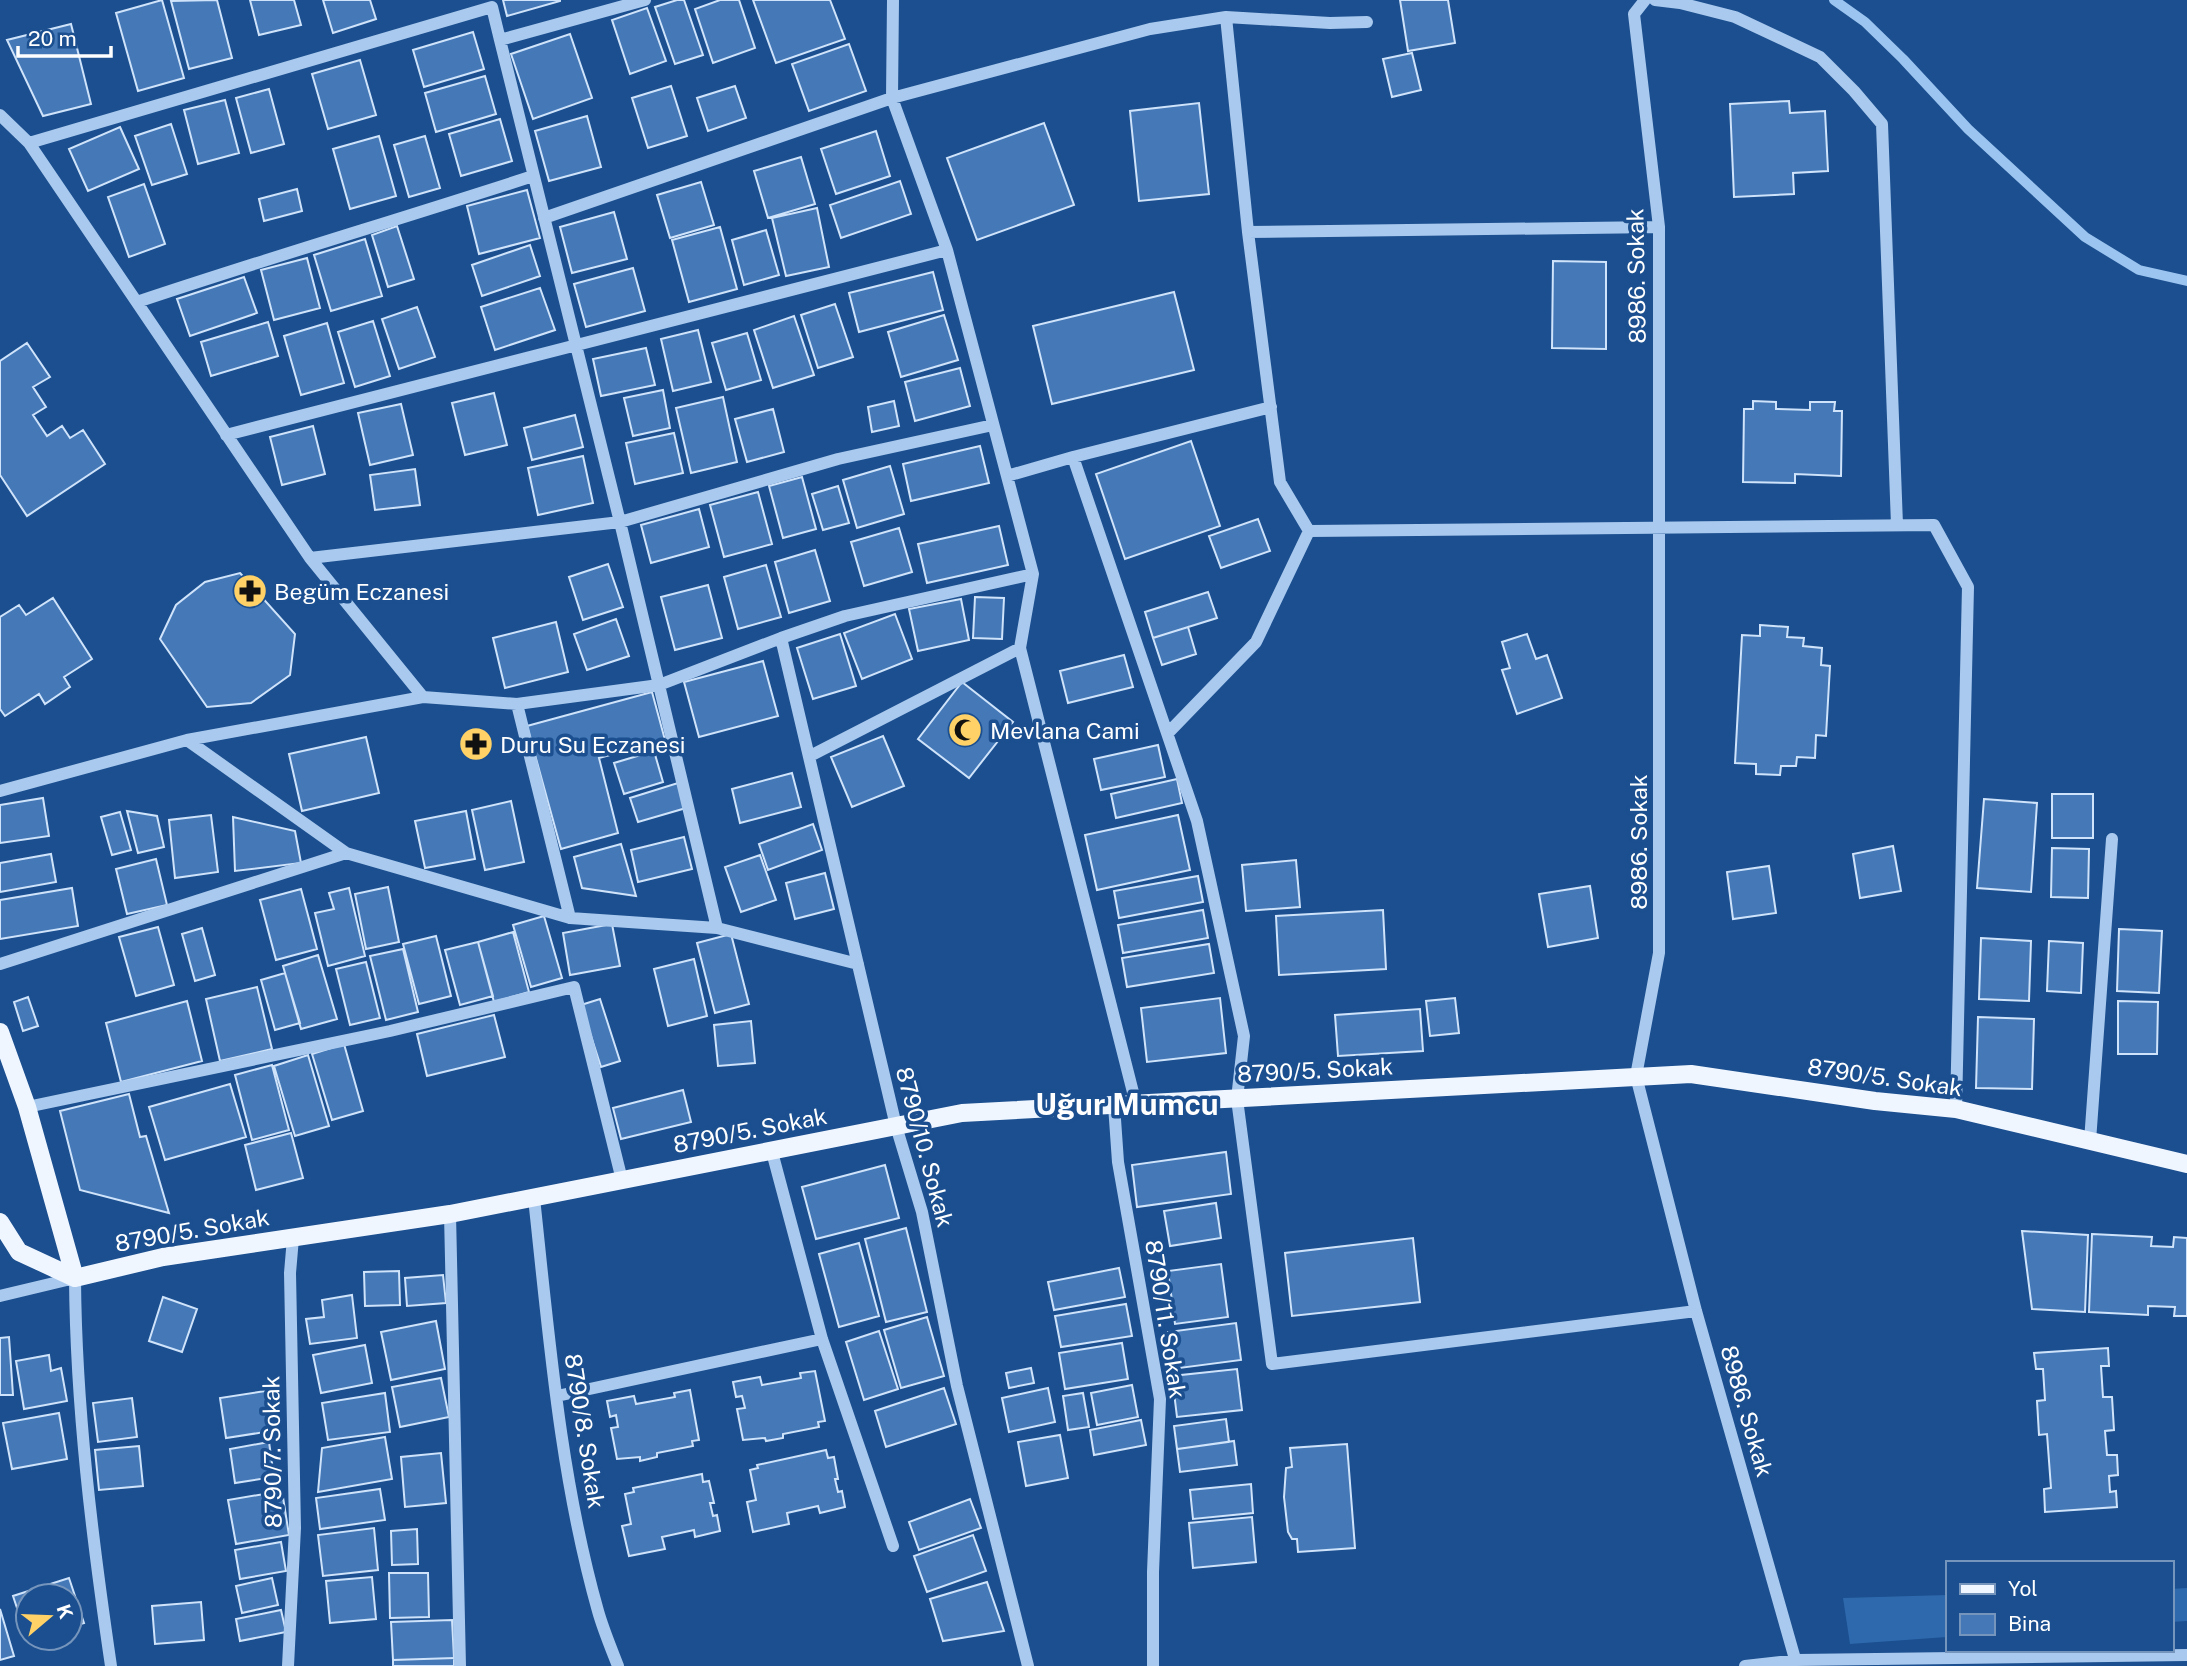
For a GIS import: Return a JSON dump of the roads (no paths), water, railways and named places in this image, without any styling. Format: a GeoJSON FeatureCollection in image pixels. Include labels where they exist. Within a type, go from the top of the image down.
{"type":"FeatureCollection","features":[{"type":"Feature","properties":{"kind":"main road"},"geometry":{"type":"LineString","coordinates":[[0,1032],[27,1107],[75,1278]]}},
{"type":"Feature","properties":{"kind":"main road","name":"8790/5. Sokak"},"geometry":{"type":"LineString","coordinates":[[75,1278],[163,1257],[450,1214],[772,1152],[962,1112],[1690,1074],[1875,1101],[1956,1109],[2187,1164]]}},
{"type":"Feature","properties":{"kind":"main road"},"geometry":{"type":"LineString","coordinates":[[0,1222],[19,1252],[75,1278]]}},
{"type":"Feature","properties":{"kind":"street"},"geometry":{"type":"LineString","coordinates":[[500,40],[645,0]]}},
{"type":"Feature","properties":{"kind":"street"},"geometry":{"type":"LineString","coordinates":[[893,0],[892,98],[947,250],[1033,574],[1020,648],[1136,1104]]}},
{"type":"Feature","properties":{"kind":"street","name":"8986. Sokak"},"geometry":{"type":"LineString","coordinates":[[1645,0],[1634,14],[1659,227],[1659,953],[1636,1076],[1696,1311],[1797,1663]]}},
{"type":"Feature","properties":{"kind":"street"},"geometry":{"type":"LineString","coordinates":[[1655,0],[1680,3],[1735,17],[1820,57],[1882,124],[1896,525]]}},
{"type":"Feature","properties":{"kind":"street"},"geometry":{"type":"LineString","coordinates":[[29,143],[491,3],[620,522],[717,928]]}},
{"type":"Feature","properties":{"kind":"street"},"geometry":{"type":"LineString","coordinates":[[1226,17],[1248,232],[1280,482],[1309,531]]}},
{"type":"Feature","properties":{"kind":"street"},"geometry":{"type":"LineString","coordinates":[[544,218],[892,98],[1150,29],[1226,17],[1330,23],[1367,22]]}},
{"type":"Feature","properties":{"kind":"street"},"geometry":{"type":"LineString","coordinates":[[0,115],[29,143],[310,558],[423,697]]}},
{"type":"Feature","properties":{"kind":"street"},"geometry":{"type":"LineString","coordinates":[[137,302],[260,260],[533,176]]}},
{"type":"Feature","properties":{"kind":"street"},"geometry":{"type":"LineString","coordinates":[[1248,232],[1659,227]]}},
{"type":"Feature","properties":{"kind":"street"},"geometry":{"type":"LineString","coordinates":[[226,435],[947,250]]}},
{"type":"Feature","properties":{"kind":"street"},"geometry":{"type":"LineString","coordinates":[[1007,476],[1271,407]]}},
{"type":"Feature","properties":{"kind":"street"},"geometry":{"type":"LineString","coordinates":[[310,558],[620,522],[838,459],[993,425]]}},
{"type":"Feature","properties":{"kind":"street"},"geometry":{"type":"LineString","coordinates":[[1073,457],[1197,821],[1244,1036],[1237,1099],[1272,1364],[1696,1311]]}},
{"type":"Feature","properties":{"kind":"street"},"geometry":{"type":"LineString","coordinates":[[1309,531],[1934,525],[1968,587],[1956,1109]]}},
{"type":"Feature","properties":{"kind":"street"},"geometry":{"type":"LineString","coordinates":[[1168,733],[1256,642],[1309,531]]}},
{"type":"Feature","properties":{"kind":"street"},"geometry":{"type":"LineString","coordinates":[[0,791],[187,740],[423,697],[517,704],[659,685],[845,616],[1033,574]]}},
{"type":"Feature","properties":{"kind":"street","name":"8790/10. Sokak"},"geometry":{"type":"LineString","coordinates":[[781,638],[896,1126],[922,1212],[957,1386],[1028,1666]]}},
{"type":"Feature","properties":{"kind":"street"},"geometry":{"type":"LineString","coordinates":[[810,756],[1020,648]]}},
{"type":"Feature","properties":{"kind":"street"},"geometry":{"type":"LineString","coordinates":[[517,704],[570,918]]}},
{"type":"Feature","properties":{"kind":"street"},"geometry":{"type":"LineString","coordinates":[[187,740],[346,853],[570,918],[717,928],[858,964]]}},
{"type":"Feature","properties":{"kind":"street"},"geometry":{"type":"LineString","coordinates":[[2090,1141],[2112,839]]}},
{"type":"Feature","properties":{"kind":"street"},"geometry":{"type":"LineString","coordinates":[[0,964],[346,853]]}},
{"type":"Feature","properties":{"kind":"street"},"geometry":{"type":"LineString","coordinates":[[27,1107],[390,1031],[574,986],[622,1180]]}},
{"type":"Feature","properties":{"kind":"street","name":"8790/11. Sokak"},"geometry":{"type":"LineString","coordinates":[[1114,1105],[1118,1162],[1160,1399],[1153,1572],[1153,1666]]}},
{"type":"Feature","properties":{"kind":"street"},"geometry":{"type":"LineString","coordinates":[[772,1152],[822,1339],[893,1546]]}},
{"type":"Feature","properties":{"kind":"street","name":"8790/8. Sokak"},"geometry":{"type":"LineString","coordinates":[[534,1198],[571,1492],[598,1611],[618,1666]]}},
{"type":"Feature","properties":{"kind":"street"},"geometry":{"type":"LineString","coordinates":[[450,1214],[460,1666]]}},
{"type":"Feature","properties":{"kind":"street","name":"8790/7. Sokak"},"geometry":{"type":"LineString","coordinates":[[288,1666],[295,1528],[291,1301],[293,1238]]}},
{"type":"Feature","properties":{"kind":"street"},"geometry":{"type":"LineString","coordinates":[[0,1296],[75,1278],[76,1341],[89,1506],[111,1666]]}},
{"type":"Feature","properties":{"kind":"street"},"geometry":{"type":"LineString","coordinates":[[557,1396],[822,1339]]}},
{"type":"Feature","properties":{"kind":"street"},"geometry":{"type":"LineString","coordinates":[[1745,1666],[2187,1655]]}},
{"type":"Feature","properties":{"kind":"waterway"},"geometry":{"type":"LineString","coordinates":[[1834,0],[1865,22],[1968,129],[2085,237],[2139,270],[2187,281]]}},
{"type":"Feature","properties":{"kind":"place","name":"Begüm Eczanesi"},"geometry":{"type":"Point","coordinates":[250,591]}},
{"type":"Feature","properties":{"kind":"place","name":"Mevlana Cami"},"geometry":{"type":"Point","coordinates":[965,730]}},
{"type":"Feature","properties":{"kind":"place","name":"Duru Su Eczanesi"},"geometry":{"type":"Point","coordinates":[476,744]}},
{"type":"Feature","properties":{"kind":"district","name":"Uğur Mumcu"},"geometry":{"type":"Point","coordinates":[1127,1104]}}]}
